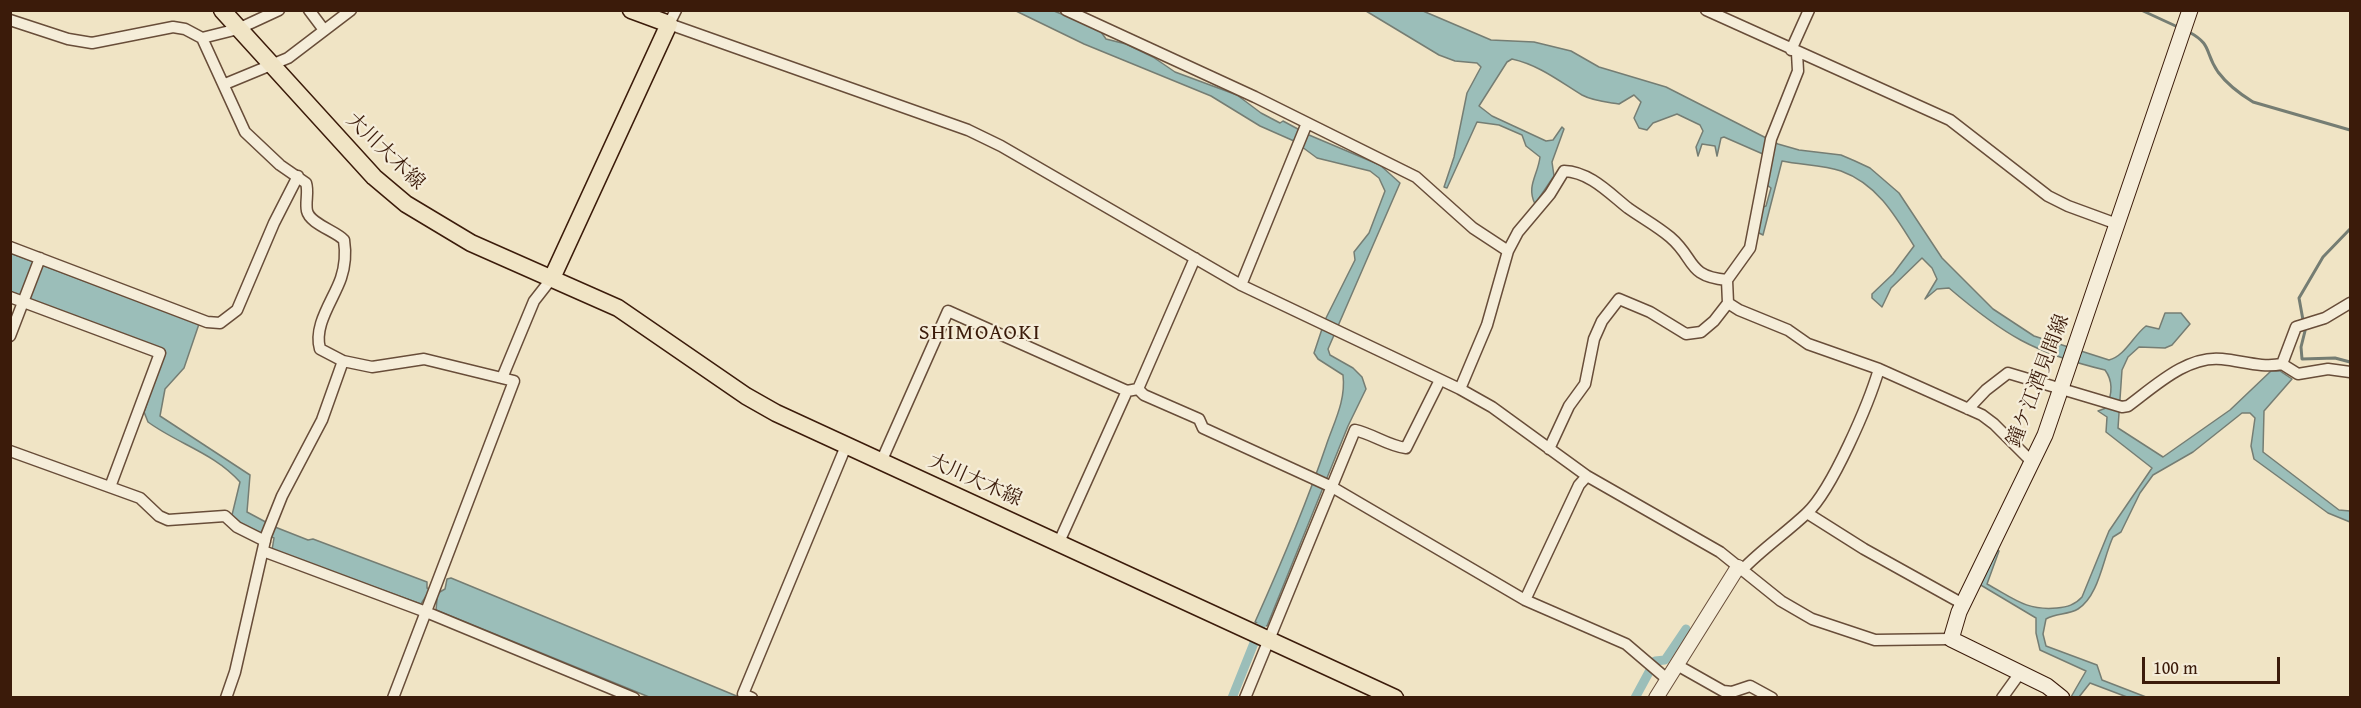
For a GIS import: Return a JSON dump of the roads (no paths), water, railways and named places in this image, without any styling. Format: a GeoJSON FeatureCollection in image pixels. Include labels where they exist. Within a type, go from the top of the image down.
{"type":"FeatureCollection","features":[{"type":"Feature","properties":{"kind":"main road","name":"大川大木線"},"geometry":{"type":"LineString","coordinates":[[222,10],[374,177],[406,204],[471,243],[618,308],[746,396],[846,446],[1395,698]]}},
{"type":"Feature","properties":{"kind":"main road"},"geometry":{"type":"LineString","coordinates":[[552,278],[672,17],[631,10]]}},
{"type":"Feature","properties":{"kind":"main road","name":"鐘ケ江酒見間線"},"geometry":{"type":"LineString","coordinates":[[1951,639],[1963,604],[2045,435],[2190,10]]}},
{"type":"Feature","properties":{"kind":"main road"},"geometry":{"type":"LineString","coordinates":[[1951,639],[2047,686],[2062,698]]}},
{"type":"Feature","properties":{"kind":"street"},"geometry":{"type":"LineString","coordinates":[[202,38],[238,29],[279,10]]}},
{"type":"Feature","properties":{"kind":"street"},"geometry":{"type":"LineString","coordinates":[[309,10],[324,30]]}},
{"type":"Feature","properties":{"kind":"street"},"geometry":{"type":"LineString","coordinates":[[225,84],[288,58],[351,10]]}},
{"type":"Feature","properties":{"kind":"street"},"geometry":{"type":"LineString","coordinates":[[1066,10],[1416,177],[1473,228],[1508,251]]}},
{"type":"Feature","properties":{"kind":"street"},"geometry":{"type":"LineString","coordinates":[[1706,10],[1794,52],[1950,120],[2048,196],[2068,207],[2117,224]]}},
{"type":"Feature","properties":{"kind":"street"},"geometry":{"type":"LineString","coordinates":[[1549,449],[1569,406],[1585,384],[1594,339],[1602,321],[1619,300],[1650,312],[1686,334],[1701,332],[1714,321],[1728,303],[1727,280],[1750,248],[1771,139],[1798,71],[1794,52],[1809,10]]}},
{"type":"Feature","properties":{"kind":"street"},"geometry":{"type":"LineString","coordinates":[[672,17],[969,130],[1001,146],[1241,285],[1460,389],[1492,407],[1587,476],[1720,552],[1781,601],[1812,619],[1839,630],[1875,640],[1951,639]]}},
{"type":"Feature","properties":{"kind":"street"},"geometry":{"type":"LineString","coordinates":[[10,20],[80,42],[104,43],[173,27],[185,29],[202,38],[249,138],[286,170],[306,183],[309,217],[338,233],[344,240],[345,264],[329,303],[318,341],[320,349],[343,361],[381,368],[424,359],[514,381],[393,698]]}},
{"type":"Feature","properties":{"kind":"street"},"geometry":{"type":"LineString","coordinates":[[1241,285],[1306,125]]}},
{"type":"Feature","properties":{"kind":"street"},"geometry":{"type":"LineString","coordinates":[[1460,389],[1487,325],[1508,251],[1518,232],[1550,194],[1564,171],[1573,171],[1593,180],[1673,239],[1697,272],[1713,279],[1727,280]]}},
{"type":"Feature","properties":{"kind":"street"},"geometry":{"type":"LineString","coordinates":[[10,247],[207,322],[220,323],[237,310],[274,223],[298,176]]}},
{"type":"Feature","properties":{"kind":"street"},"geometry":{"type":"LineString","coordinates":[[1059,542],[1196,258]]}},
{"type":"Feature","properties":{"kind":"street"},"geometry":{"type":"LineString","coordinates":[[10,336],[40,260]]}},
{"type":"Feature","properties":{"kind":"street"},"geometry":{"type":"LineString","coordinates":[[502,378],[534,301],[552,278]]}},
{"type":"Feature","properties":{"kind":"street"},"geometry":{"type":"LineString","coordinates":[[10,297],[25,299],[160,353],[110,487]]}},
{"type":"Feature","properties":{"kind":"street"},"geometry":{"type":"LineString","coordinates":[[1728,303],[1739,310],[1788,330],[1808,344],[1879,369],[1968,409],[1994,424],[2031,461]]}},
{"type":"Feature","properties":{"kind":"street"},"geometry":{"type":"LineString","coordinates":[[2282,364],[2296,327],[2325,318],[2350,303]]}},
{"type":"Feature","properties":{"kind":"street"},"geometry":{"type":"LineString","coordinates":[[881,462],[948,311],[1199,419],[1203,428],[1331,487],[1526,600],[1626,644],[1667,679]]}},
{"type":"Feature","properties":{"kind":"street"},"geometry":{"type":"LineString","coordinates":[[1968,409],[1986,390],[2008,373],[2122,407],[2128,406],[2188,365],[2208,359],[2254,365],[2282,364],[2298,374],[2328,369],[2350,372]]}},
{"type":"Feature","properties":{"kind":"street"},"geometry":{"type":"LineString","coordinates":[[226,698],[235,672],[264,546],[282,496],[322,420],[343,361]]}},
{"type":"Feature","properties":{"kind":"street"},"geometry":{"type":"LineString","coordinates":[[1656,698],[1740,568],[1807,513],[1825,489],[1871,394],[1879,369]]}},
{"type":"Feature","properties":{"kind":"street"},"geometry":{"type":"LineString","coordinates":[[1245,698],[1355,430],[1370,433],[1396,447],[1410,446],[1440,380]]}},
{"type":"Feature","properties":{"kind":"street"},"geometry":{"type":"LineString","coordinates":[[752,698],[743,694],[846,446]]}},
{"type":"Feature","properties":{"kind":"street"},"geometry":{"type":"LineString","coordinates":[[10,451],[140,498],[159,516],[168,520],[225,516],[264,546],[427,609],[634,698]]}},
{"type":"Feature","properties":{"kind":"street"},"geometry":{"type":"LineString","coordinates":[[1526,600],[1579,485],[1587,476]]}},
{"type":"Feature","properties":{"kind":"street"},"geometry":{"type":"LineString","coordinates":[[1807,513],[1864,549],[1963,604]]}},
{"type":"Feature","properties":{"kind":"street"},"geometry":{"type":"LineString","coordinates":[[1677,665],[1723,691],[1732,693],[1750,686],[1772,698]]}},
{"type":"Feature","properties":{"kind":"street"},"geometry":{"type":"LineString","coordinates":[[2002,698],[2020,673]]}},
{"type":"Feature","properties":{"kind":"water"},"geometry":{"type":"Polygon","coordinates":[[[1016,11],[1054,11],[1099,29],[1106,39],[1126,44],[1153,57],[1175,72],[1237,95],[1261,113],[1280,123],[1283,121],[1309,135],[1380,165],[1400,183],[1328,349],[1330,355],[1353,368],[1362,377],[1366,389],[1348,426],[1267,626],[1255,622],[1310,490],[1343,394],[1343,375],[1318,359],[1314,353],[1325,320],[1355,260],[1354,252],[1369,233],[1385,191],[1379,178],[1370,171],[1317,158],[1294,141],[1260,126],[1211,96],[1084,44],[1016,11]]]}},
{"type":"Feature","properties":{"kind":"water"},"geometry":{"type":"Polygon","coordinates":[[[1366,11],[1423,11],[1491,40],[1534,42],[1571,51],[1599,67],[1666,87],[1778,144],[1799,150],[1841,155],[1870,168],[1899,193],[1942,258],[1993,309],[2034,336],[2109,360],[2120,354],[2146,326],[2159,329],[2165,313],[2181,313],[2190,324],[2172,345],[2165,348],[2139,347],[2128,357],[2122,370],[2118,428],[2163,457],[2230,410],[2271,371],[2280,371],[2292,379],[2264,411],[2263,452],[2339,510],[2350,511],[2350,522],[2328,513],[2254,459],[2251,446],[2255,418],[2250,413],[2242,413],[2193,452],[2153,475],[2140,493],[2121,532],[2113,537],[2091,595],[2078,609],[2046,619],[2043,634],[2046,646],[2097,665],[2102,680],[2146,697],[2127,697],[2090,683],[2079,697],[2071,697],[2086,671],[2040,650],[2036,633],[2036,618],[1979,584],[1997,550],[1999,551],[1987,584],[2012,599],[2037,607],[2057,608],[2077,602],[2082,597],[2109,531],[2152,468],[2106,432],[2107,417],[2098,411],[2106,408],[2111,393],[2110,379],[2105,370],[2058,357],[2021,340],[1987,318],[1949,288],[1937,289],[1925,299],[1937,279],[1932,268],[1922,258],[1891,288],[1882,307],[1872,298],[1872,294],[1893,274],[1914,246],[1884,202],[1875,192],[1854,177],[1834,169],[1782,161],[1763,235],[1757,232],[1762,207],[1766,206],[1771,188],[1767,185],[1772,158],[1724,137],[1721,138],[1717,156],[1715,146],[1702,144],[1698,156],[1696,147],[1703,131],[1700,125],[1677,114],[1653,123],[1647,130],[1639,128],[1634,118],[1641,102],[1634,95],[1619,104],[1591,99],[1540,69],[1512,59],[1507,62],[1479,106],[1492,116],[1546,141],[1553,140],[1562,127],[1564,129],[1552,162],[1554,176],[1535,204],[1532,186],[1540,157],[1526,146],[1522,135],[1499,125],[1477,122],[1447,188],[1444,187],[1454,157],[1467,93],[1481,67],[1477,63],[1455,61],[1439,55],[1366,11]]]}},
{"type":"Feature","properties":{"kind":"water"},"geometry":{"type":"Polygon","coordinates":[[[10,253],[199,324],[184,368],[165,389],[160,416],[250,475],[247,512],[275,527],[308,540],[313,539],[427,582],[427,588],[438,593],[445,589],[447,579],[451,578],[739,697],[649,697],[436,610],[437,599],[426,596],[421,604],[272,550],[274,538],[237,524],[232,515],[240,482],[219,463],[148,422],[144,412],[165,351],[31,301],[30,298],[11,294],[10,253]]]}},
{"type":"Feature","properties":{"kind":"waterway"},"geometry":{"type":"LineString","coordinates":[[2141,10],[2180,28]]}},
{"type":"Feature","properties":{"kind":"waterway"},"geometry":{"type":"LineString","coordinates":[[2189,32],[2202,41],[2222,76],[2253,102],[2350,130]]}},
{"type":"Feature","properties":{"kind":"waterway"},"geometry":{"type":"LineString","coordinates":[[2350,229],[2323,257],[2299,298],[2305,331],[2301,347],[2302,359],[2335,358],[2350,362]]}},
{"type":"Feature","properties":{"kind":"waterway"},"geometry":{"type":"LineString","coordinates":[[1232,698],[1266,613]]}},
{"type":"Feature","properties":{"kind":"waterway"},"geometry":{"type":"LineString","coordinates":[[1635,698],[1655,661],[1665,660],[1686,629]]}},
{"type":"Feature","properties":{"kind":"district","name":"SHIMOAOKI"},"geometry":{"type":"Point","coordinates":[980,333]}}]}
